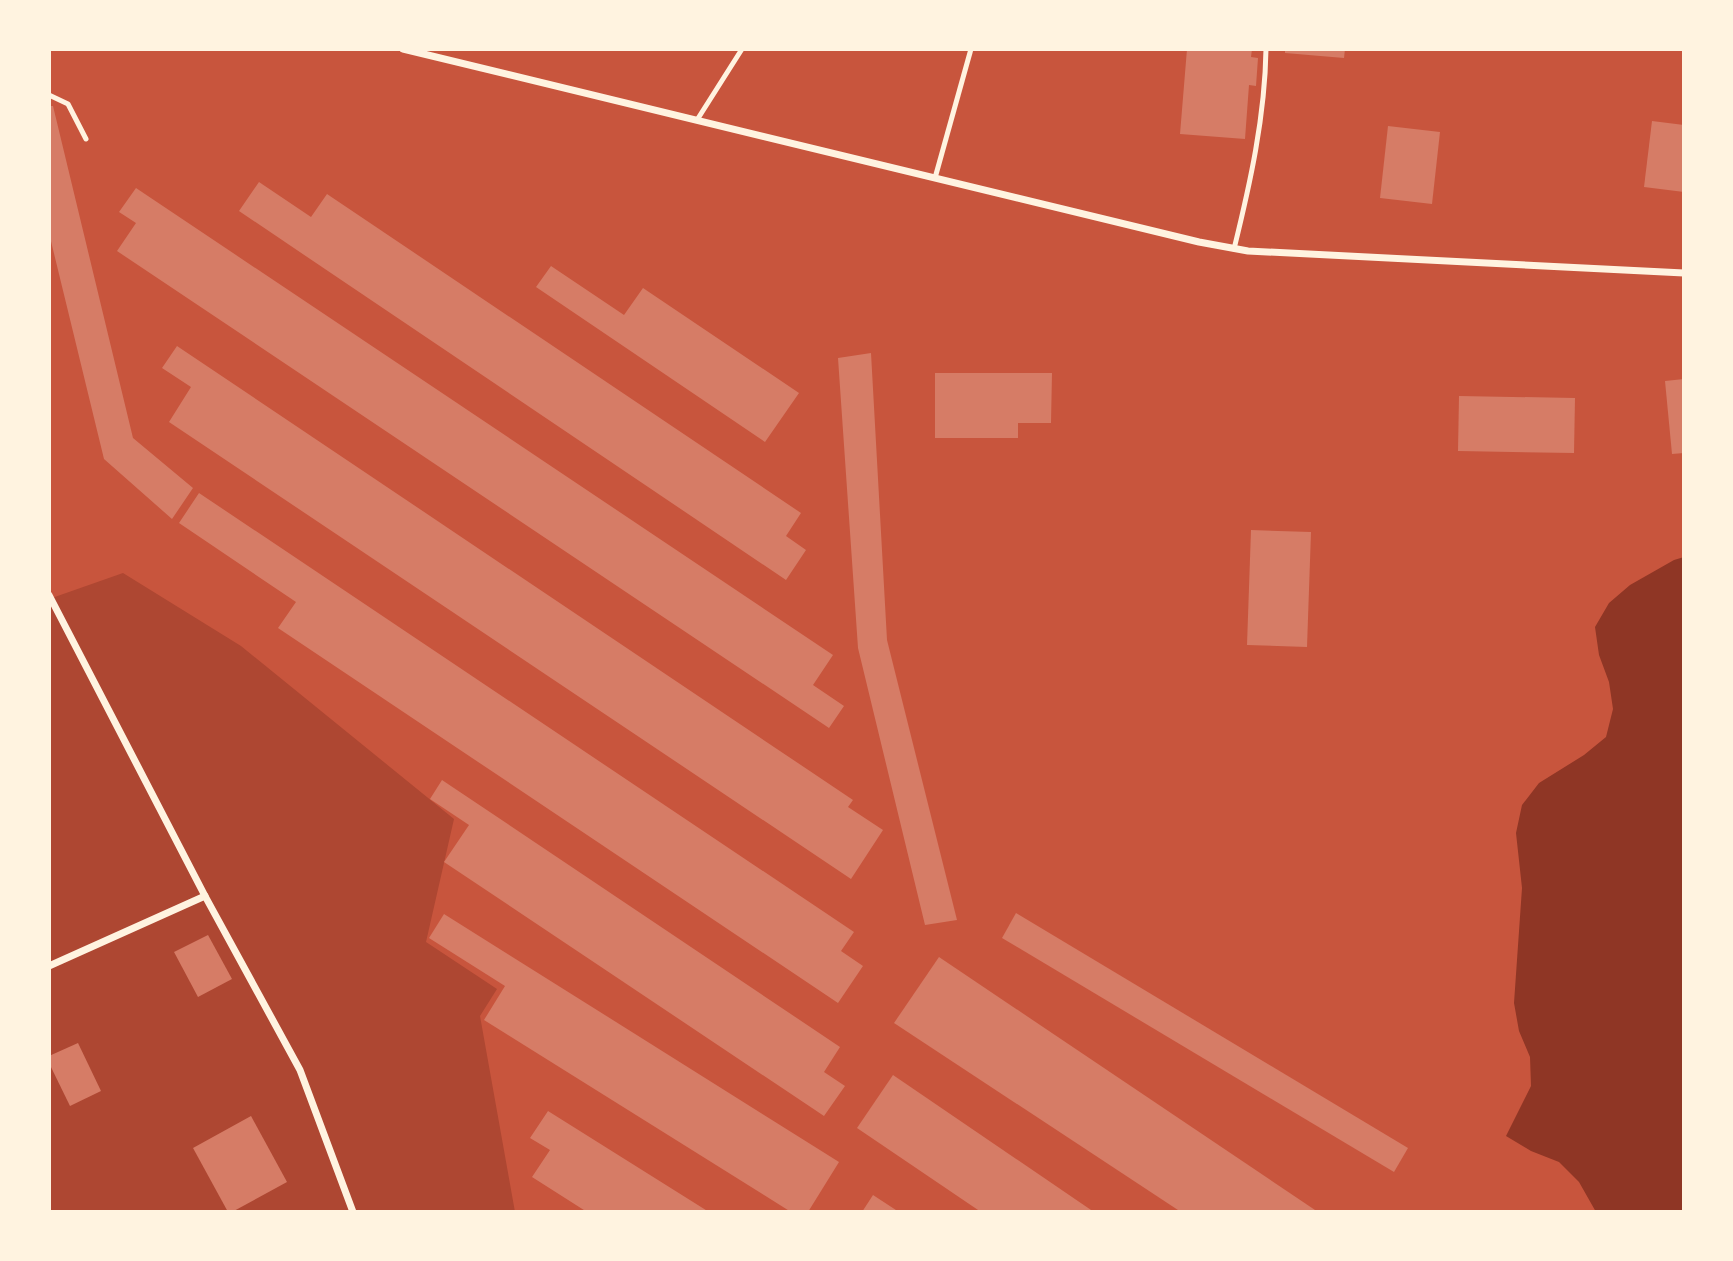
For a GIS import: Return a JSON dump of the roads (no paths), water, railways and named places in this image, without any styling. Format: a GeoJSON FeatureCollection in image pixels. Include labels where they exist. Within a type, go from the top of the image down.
{"type":"FeatureCollection","features":[{"type":"Feature","properties":{"kind":"street"},"geometry":{"type":"LineString","coordinates":[[403,49],[1234,249],[1684,273]]}},
{"type":"Feature","properties":{"kind":"street"},"geometry":{"type":"LineString","coordinates":[[49,594],[205,896],[300,1070],[354,1212]]}},
{"type":"Feature","properties":{"kind":"street"},"geometry":{"type":"LineString","coordinates":[[49,966],[205,896]]}},
{"type":"Feature","properties":{"kind":"lane"},"geometry":{"type":"LineString","coordinates":[[697,120],[742,49]]}},
{"type":"Feature","properties":{"kind":"lane"},"geometry":{"type":"LineString","coordinates":[[934,178],[971,49]]}},
{"type":"Feature","properties":{"kind":"lane"},"geometry":{"type":"LineString","coordinates":[[1234,249],[1249,190],[1265,82],[1266,49]]}},
{"type":"Feature","properties":{"kind":"lane"},"geometry":{"type":"LineString","coordinates":[[49,94],[68,104],[86,139]]}}]}
